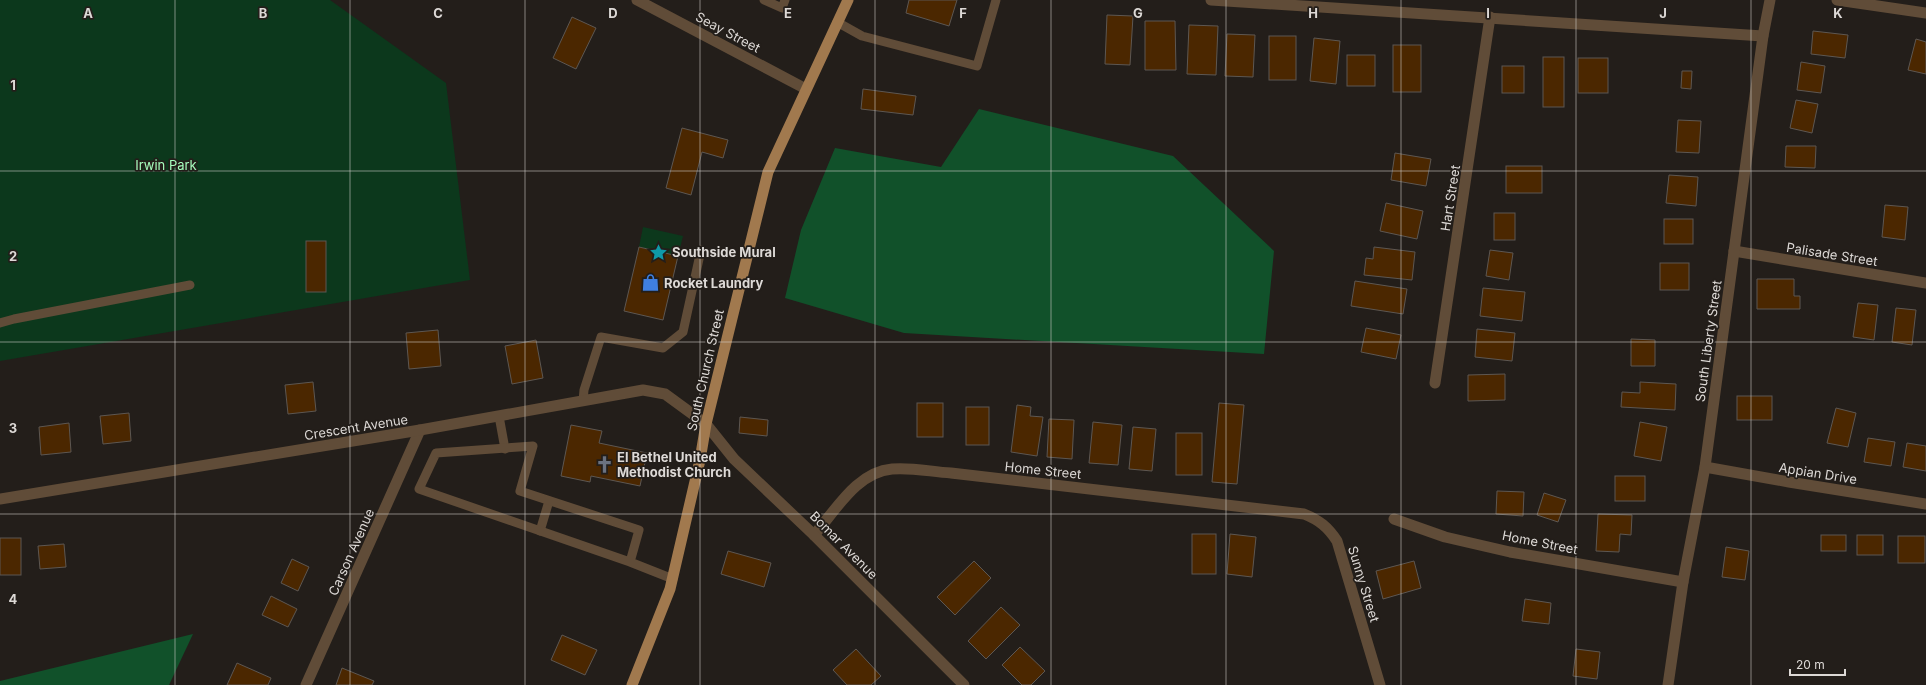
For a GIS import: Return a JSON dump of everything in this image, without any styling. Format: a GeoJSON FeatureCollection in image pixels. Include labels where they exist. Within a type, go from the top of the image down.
{"type":"FeatureCollection","features":[{"type":"Feature","properties":{"kind":"main road","name":"South Church Street"},"geometry":{"type":"LineString","coordinates":[[632,685],[642,665],[673,579],[700,460],[706,424],[768,172],[848,0]]}},
{"type":"Feature","properties":{"kind":"street","name":"Seay Street"},"geometry":{"type":"LineString","coordinates":[[637,0],[806,89]]}},
{"type":"Feature","properties":{"kind":"street"},"geometry":{"type":"LineString","coordinates":[[1211,0],[1763,36]]}},
{"type":"Feature","properties":{"kind":"street","name":"South Liberty Street"},"geometry":{"type":"LineString","coordinates":[[1668,685],[1683,582],[1705,467],[1763,36],[1770,0]]}},
{"type":"Feature","properties":{"kind":"street"},"geometry":{"type":"LineString","coordinates":[[1837,0],[1926,13]]}},
{"type":"Feature","properties":{"kind":"street","name":"Hart Street"},"geometry":{"type":"LineString","coordinates":[[1435,383],[1490,17]]}},
{"type":"Feature","properties":{"kind":"street","name":"Palisade Street"},"geometry":{"type":"LineString","coordinates":[[1734,251],[1926,283]]}},
{"type":"Feature","properties":{"kind":"street","name":"Crescent Avenue"},"geometry":{"type":"LineString","coordinates":[[0,499],[420,430],[642,390],[665,394],[706,424]]}},
{"type":"Feature","properties":{"kind":"street","name":"Bomar Avenue"},"geometry":{"type":"LineString","coordinates":[[706,424],[734,459],[814,535],[964,685]]}},
{"type":"Feature","properties":{"kind":"street","name":"Carson Avenue"},"geometry":{"type":"LineString","coordinates":[[306,685],[420,430]]}},
{"type":"Feature","properties":{"kind":"street","name":"Appian Drive"},"geometry":{"type":"LineString","coordinates":[[1705,467],[1926,504]]}},
{"type":"Feature","properties":{"kind":"street","name":"Home Street"},"geometry":{"type":"LineString","coordinates":[[814,535],[857,485],[874,473],[895,469],[951,473],[1296,512]]}},
{"type":"Feature","properties":{"kind":"street","name":"Sunny Street"},"geometry":{"type":"LineString","coordinates":[[1296,512],[1319,520],[1330,530],[1337,541],[1380,685]]}},
{"type":"Feature","properties":{"kind":"street","name":"Home Street"},"geometry":{"type":"LineString","coordinates":[[1394,519],[1445,537],[1510,552],[1683,582]]}},
{"type":"Feature","properties":{"kind":"lane"},"geometry":{"type":"LineString","coordinates":[[764,0],[782,8],[785,0]]}},
{"type":"Feature","properties":{"kind":"lane"},"geometry":{"type":"LineString","coordinates":[[837,22],[862,36],[977,66],[996,0]]}},
{"type":"Feature","properties":{"kind":"lane"},"geometry":{"type":"LineString","coordinates":[[583,400],[584,390],[601,337],[663,348],[683,332],[701,250]]}},
{"type":"Feature","properties":{"kind":"lane"},"geometry":{"type":"LineString","coordinates":[[0,323],[190,285]]}},
{"type":"Feature","properties":{"kind":"lane"},"geometry":{"type":"LineString","coordinates":[[499,416],[505,449]]}},
{"type":"Feature","properties":{"kind":"lane"},"geometry":{"type":"LineString","coordinates":[[630,562],[639,530],[520,491],[533,446],[436,453],[419,489],[630,562],[673,579]]}},
{"type":"Feature","properties":{"kind":"lane"},"geometry":{"type":"LineString","coordinates":[[540,531],[549,501]]}},
{"type":"Feature","properties":{"kind":"green space","name":"Irwin Park"},"geometry":{"type":"Polygon","coordinates":[[[0,0],[330,0],[446,83],[470,280],[0,361],[0,0]]]}},
{"type":"Feature","properties":{"kind":"green space"},"geometry":{"type":"Polygon","coordinates":[[[979,109],[1173,156],[1274,251],[1264,354],[904,333],[785,298],[801,230],[835,148],[941,167],[979,109]]]}},
{"type":"Feature","properties":{"kind":"green space"},"geometry":{"type":"Polygon","coordinates":[[[643,227],[683,236],[678,256],[639,247],[643,227]]]}},
{"type":"Feature","properties":{"kind":"green space"},"geometry":{"type":"Polygon","coordinates":[[[193,634],[169,685],[0,685],[0,681],[193,634]]]}},
{"type":"Feature","properties":{"kind":"building"},"geometry":{"type":"Polygon","coordinates":[[[909,0],[957,0],[949,26],[906,13],[909,0]]]}},
{"type":"Feature","properties":{"kind":"building"},"geometry":{"type":"Polygon","coordinates":[[[1107,15],[1133,16],[1130,65],[1105,64],[1107,15]]]}},
{"type":"Feature","properties":{"kind":"building"},"geometry":{"type":"Polygon","coordinates":[[[572,17],[596,28],[576,69],[553,58],[572,17]]]}},
{"type":"Feature","properties":{"kind":"building"},"geometry":{"type":"Polygon","coordinates":[[[1145,21],[1175,21],[1176,70],[1145,70],[1145,21]]]}},
{"type":"Feature","properties":{"kind":"building"},"geometry":{"type":"Polygon","coordinates":[[[1189,25],[1218,26],[1216,75],[1187,74],[1189,25]]]}},
{"type":"Feature","properties":{"kind":"building"},"geometry":{"type":"Polygon","coordinates":[[[1813,31],[1848,35],[1845,58],[1811,54],[1813,31]]]}},
{"type":"Feature","properties":{"kind":"building"},"geometry":{"type":"Polygon","coordinates":[[[1227,34],[1255,35],[1253,77],[1225,76],[1227,34]]]}},
{"type":"Feature","properties":{"kind":"building"},"geometry":{"type":"Polygon","coordinates":[[[1269,36],[1296,36],[1296,80],[1269,80],[1269,36]]]}},
{"type":"Feature","properties":{"kind":"building"},"geometry":{"type":"Polygon","coordinates":[[[1314,38],[1340,41],[1336,84],[1310,81],[1314,38]]]}},
{"type":"Feature","properties":{"kind":"building"},"geometry":{"type":"Polygon","coordinates":[[[1916,39],[1926,42],[1926,74],[1908,70],[1916,39]]]}},
{"type":"Feature","properties":{"kind":"building"},"geometry":{"type":"Polygon","coordinates":[[[1393,45],[1421,45],[1421,92],[1393,92],[1393,45]]]}},
{"type":"Feature","properties":{"kind":"building"},"geometry":{"type":"Polygon","coordinates":[[[1347,55],[1375,55],[1375,86],[1347,86],[1347,55]]]}},
{"type":"Feature","properties":{"kind":"building"},"geometry":{"type":"Polygon","coordinates":[[[1543,57],[1564,57],[1564,107],[1543,107],[1543,57]]]}},
{"type":"Feature","properties":{"kind":"building"},"geometry":{"type":"Polygon","coordinates":[[[1578,58],[1608,58],[1608,93],[1578,93],[1578,58]]]}},
{"type":"Feature","properties":{"kind":"building"},"geometry":{"type":"Polygon","coordinates":[[[1801,62],[1825,66],[1821,93],[1797,90],[1801,62]]]}},
{"type":"Feature","properties":{"kind":"building"},"geometry":{"type":"Polygon","coordinates":[[[1502,66],[1524,66],[1524,93],[1502,93],[1502,66]]]}},
{"type":"Feature","properties":{"kind":"building"},"geometry":{"type":"Polygon","coordinates":[[[1682,71],[1692,71],[1691,89],[1681,88],[1682,71]]]}},
{"type":"Feature","properties":{"kind":"building"},"geometry":{"type":"Polygon","coordinates":[[[863,89],[916,96],[913,115],[861,109],[863,89]]]}},
{"type":"Feature","properties":{"kind":"building"},"geometry":{"type":"Polygon","coordinates":[[[1796,100],[1818,104],[1812,133],[1790,128],[1796,100]]]}},
{"type":"Feature","properties":{"kind":"building"},"geometry":{"type":"Polygon","coordinates":[[[1678,120],[1701,121],[1699,153],[1676,152],[1678,120]]]}},
{"type":"Feature","properties":{"kind":"building"},"geometry":{"type":"Polygon","coordinates":[[[682,128],[728,140],[723,158],[702,152],[691,195],[666,188],[682,128]]]}},
{"type":"Feature","properties":{"kind":"building"},"geometry":{"type":"Polygon","coordinates":[[[1786,146],[1816,146],[1815,168],[1785,167],[1786,146]]]}},
{"type":"Feature","properties":{"kind":"building"},"geometry":{"type":"Polygon","coordinates":[[[1395,153],[1431,159],[1426,186],[1391,180],[1395,153]]]}},
{"type":"Feature","properties":{"kind":"building"},"geometry":{"type":"Polygon","coordinates":[[[1506,166],[1542,166],[1542,193],[1506,193],[1506,166]]]}},
{"type":"Feature","properties":{"kind":"building"},"geometry":{"type":"Polygon","coordinates":[[[1669,175],[1698,177],[1696,206],[1666,203],[1669,175]]]}},
{"type":"Feature","properties":{"kind":"building"},"geometry":{"type":"Polygon","coordinates":[[[1386,203],[1423,211],[1417,239],[1380,231],[1386,203]]]}},
{"type":"Feature","properties":{"kind":"building"},"geometry":{"type":"Polygon","coordinates":[[[1885,205],[1908,207],[1905,240],[1882,237],[1885,205]]]}},
{"type":"Feature","properties":{"kind":"building"},"geometry":{"type":"Polygon","coordinates":[[[1494,213],[1515,213],[1515,240],[1494,240],[1494,213]]]}},
{"type":"Feature","properties":{"kind":"building"},"geometry":{"type":"Polygon","coordinates":[[[1664,219],[1693,219],[1693,244],[1664,244],[1664,219]]]}},
{"type":"Feature","properties":{"kind":"building"},"geometry":{"type":"Polygon","coordinates":[[[306,241],[326,241],[326,292],[306,292],[306,241]]]}},
{"type":"Feature","properties":{"kind":"building","name":"Rocket Laundry"},"geometry":{"type":"Polygon","coordinates":[[[639,247],[678,256],[663,320],[624,311],[639,247]]]}},
{"type":"Feature","properties":{"kind":"building"},"geometry":{"type":"Polygon","coordinates":[[[1374,247],[1415,252],[1412,280],[1364,275],[1366,258],[1373,259],[1374,247]]]}},
{"type":"Feature","properties":{"kind":"building"},"geometry":{"type":"Polygon","coordinates":[[[1490,250],[1513,253],[1509,280],[1486,276],[1490,250]]]}},
{"type":"Feature","properties":{"kind":"building"},"geometry":{"type":"Polygon","coordinates":[[[1660,263],[1689,263],[1689,290],[1660,290],[1660,263]]]}},
{"type":"Feature","properties":{"kind":"building"},"geometry":{"type":"Polygon","coordinates":[[[1757,279],[1794,279],[1794,296],[1800,296],[1800,309],[1757,309],[1757,279]]]}},
{"type":"Feature","properties":{"kind":"building"},"geometry":{"type":"Polygon","coordinates":[[[1355,281],[1407,289],[1403,314],[1351,306],[1355,281]]]}},
{"type":"Feature","properties":{"kind":"building"},"geometry":{"type":"Polygon","coordinates":[[[1483,288],[1525,292],[1522,321],[1480,316],[1483,288]]]}},
{"type":"Feature","properties":{"kind":"building"},"geometry":{"type":"Polygon","coordinates":[[[1858,303],[1878,305],[1874,340],[1853,337],[1858,303]]]}},
{"type":"Feature","properties":{"kind":"building"},"geometry":{"type":"Polygon","coordinates":[[[1896,308],[1916,310],[1912,345],[1892,342],[1896,308]]]}},
{"type":"Feature","properties":{"kind":"building"},"geometry":{"type":"Polygon","coordinates":[[[1366,328],[1401,335],[1396,359],[1361,352],[1366,328]]]}},
{"type":"Feature","properties":{"kind":"building"},"geometry":{"type":"Polygon","coordinates":[[[1477,329],[1515,333],[1512,361],[1475,357],[1477,329]]]}},
{"type":"Feature","properties":{"kind":"building"},"geometry":{"type":"Polygon","coordinates":[[[438,330],[441,366],[409,369],[406,333],[438,330]]]}},
{"type":"Feature","properties":{"kind":"building"},"geometry":{"type":"Polygon","coordinates":[[[1631,339],[1655,340],[1655,366],[1631,366],[1631,339]]]}},
{"type":"Feature","properties":{"kind":"building"},"geometry":{"type":"Polygon","coordinates":[[[536,340],[543,378],[512,384],[505,346],[536,340]]]}},
{"type":"Feature","properties":{"kind":"building"},"geometry":{"type":"Polygon","coordinates":[[[1505,374],[1505,400],[1468,401],[1468,375],[1505,374]]]}},
{"type":"Feature","properties":{"kind":"building"},"geometry":{"type":"Polygon","coordinates":[[[313,382],[316,411],[288,414],[285,385],[313,382]]]}},
{"type":"Feature","properties":{"kind":"building"},"geometry":{"type":"Polygon","coordinates":[[[1640,382],[1676,384],[1675,410],[1621,407],[1622,392],[1640,393],[1640,382]]]}},
{"type":"Feature","properties":{"kind":"building"},"geometry":{"type":"Polygon","coordinates":[[[1737,396],[1772,396],[1772,420],[1737,420],[1737,396]]]}},
{"type":"Feature","properties":{"kind":"building"},"geometry":{"type":"Polygon","coordinates":[[[917,403],[943,403],[943,437],[917,437],[917,403]]]}},
{"type":"Feature","properties":{"kind":"building"},"geometry":{"type":"Polygon","coordinates":[[[1219,403],[1244,405],[1237,484],[1212,482],[1219,403]]]}},
{"type":"Feature","properties":{"kind":"building"},"geometry":{"type":"Polygon","coordinates":[[[1017,405],[1031,407],[1030,416],[1043,417],[1037,456],[1011,452],[1017,405]]]}},
{"type":"Feature","properties":{"kind":"building"},"geometry":{"type":"Polygon","coordinates":[[[966,407],[989,407],[989,445],[966,445],[966,407]]]}},
{"type":"Feature","properties":{"kind":"building"},"geometry":{"type":"Polygon","coordinates":[[[1836,408],[1856,413],[1848,447],[1827,443],[1836,408]]]}},
{"type":"Feature","properties":{"kind":"building"},"geometry":{"type":"Polygon","coordinates":[[[129,413],[131,441],[103,444],[100,416],[129,413]]]}},
{"type":"Feature","properties":{"kind":"building"},"geometry":{"type":"Polygon","coordinates":[[[740,417],[768,420],[767,436],[739,433],[740,417]]]}},
{"type":"Feature","properties":{"kind":"building"},"geometry":{"type":"Polygon","coordinates":[[[1049,419],[1074,420],[1072,459],[1047,457],[1049,419]]]}},
{"type":"Feature","properties":{"kind":"building"},"geometry":{"type":"Polygon","coordinates":[[[1093,422],[1122,425],[1118,465],[1089,463],[1093,422]]]}},
{"type":"Feature","properties":{"kind":"building"},"geometry":{"type":"Polygon","coordinates":[[[1640,422],[1667,427],[1661,461],[1634,456],[1640,422]]]}},
{"type":"Feature","properties":{"kind":"building"},"geometry":{"type":"Polygon","coordinates":[[[69,423],[71,452],[41,455],[39,427],[69,423]]]}},
{"type":"Feature","properties":{"kind":"building","name":"El Bethel United Methodist Church"},"geometry":{"type":"Polygon","coordinates":[[[571,425],[602,431],[599,443],[647,453],[640,486],[591,476],[590,482],[561,476],[571,425]]]}},
{"type":"Feature","properties":{"kind":"building"},"geometry":{"type":"Polygon","coordinates":[[[1133,427],[1156,429],[1152,471],[1129,469],[1133,427]]]}},
{"type":"Feature","properties":{"kind":"building"},"geometry":{"type":"Polygon","coordinates":[[[1176,433],[1202,433],[1202,475],[1176,475],[1176,433]]]}},
{"type":"Feature","properties":{"kind":"building"},"geometry":{"type":"Polygon","coordinates":[[[1868,438],[1895,442],[1891,466],[1864,462],[1868,438]]]}},
{"type":"Feature","properties":{"kind":"building"},"geometry":{"type":"Polygon","coordinates":[[[1907,443],[1926,446],[1926,471],[1903,467],[1907,443]]]}},
{"type":"Feature","properties":{"kind":"building"},"geometry":{"type":"Polygon","coordinates":[[[1615,476],[1645,476],[1645,501],[1615,501],[1615,476]]]}},
{"type":"Feature","properties":{"kind":"building"},"geometry":{"type":"Polygon","coordinates":[[[1497,491],[1524,492],[1523,516],[1496,514],[1497,491]]]}},
{"type":"Feature","properties":{"kind":"building"},"geometry":{"type":"Polygon","coordinates":[[[1544,493],[1566,500],[1558,522],[1537,515],[1544,493]]]}},
{"type":"Feature","properties":{"kind":"building"},"geometry":{"type":"Polygon","coordinates":[[[1598,514],[1632,515],[1631,535],[1620,534],[1619,552],[1596,551],[1598,514]]]}},
{"type":"Feature","properties":{"kind":"building"},"geometry":{"type":"Polygon","coordinates":[[[1192,534],[1216,534],[1216,574],[1192,574],[1192,534]]]}},
{"type":"Feature","properties":{"kind":"building"},"geometry":{"type":"Polygon","coordinates":[[[1230,534],[1256,537],[1252,577],[1227,574],[1230,534]]]}},
{"type":"Feature","properties":{"kind":"building"},"geometry":{"type":"Polygon","coordinates":[[[1821,535],[1846,535],[1846,551],[1821,551],[1821,535]]]}},
{"type":"Feature","properties":{"kind":"building"},"geometry":{"type":"Polygon","coordinates":[[[1857,535],[1883,535],[1883,555],[1857,555],[1857,535]]]}},
{"type":"Feature","properties":{"kind":"building"},"geometry":{"type":"Polygon","coordinates":[[[1898,536],[1925,536],[1925,563],[1898,563],[1898,536]]]}},
{"type":"Feature","properties":{"kind":"building"},"geometry":{"type":"Polygon","coordinates":[[[0,538],[21,538],[21,575],[0,575],[0,538]]]}},
{"type":"Feature","properties":{"kind":"building"},"geometry":{"type":"Polygon","coordinates":[[[64,544],[66,567],[40,569],[38,546],[64,544]]]}},
{"type":"Feature","properties":{"kind":"building"},"geometry":{"type":"Polygon","coordinates":[[[1726,547],[1749,551],[1745,580],[1722,577],[1726,547]]]}},
{"type":"Feature","properties":{"kind":"building"},"geometry":{"type":"Polygon","coordinates":[[[728,551],[771,563],[764,587],[721,574],[728,551]]]}},
{"type":"Feature","properties":{"kind":"building"},"geometry":{"type":"Polygon","coordinates":[[[292,559],[309,567],[298,591],[281,583],[292,559]]]}},
{"type":"Feature","properties":{"kind":"building"},"geometry":{"type":"Polygon","coordinates":[[[974,561],[991,578],[955,615],[937,597],[974,561]]]}},
{"type":"Feature","properties":{"kind":"building"},"geometry":{"type":"Polygon","coordinates":[[[1414,561],[1421,588],[1383,599],[1376,571],[1414,561]]]}},
{"type":"Feature","properties":{"kind":"building"},"geometry":{"type":"Polygon","coordinates":[[[271,596],[297,609],[288,627],[262,615],[271,596]]]}},
{"type":"Feature","properties":{"kind":"building"},"geometry":{"type":"Polygon","coordinates":[[[1525,599],[1551,603],[1549,624],[1522,621],[1525,599]]]}},
{"type":"Feature","properties":{"kind":"building"},"geometry":{"type":"Polygon","coordinates":[[[1001,607],[1020,625],[986,659],[968,641],[1001,607]]]}},
{"type":"Feature","properties":{"kind":"building"},"geometry":{"type":"Polygon","coordinates":[[[562,635],[597,650],[585,675],[551,660],[562,635]]]}},
{"type":"Feature","properties":{"kind":"building"},"geometry":{"type":"Polygon","coordinates":[[[1020,647],[1045,671],[1031,685],[1022,685],[1002,665],[1020,647]]]}},
{"type":"Feature","properties":{"kind":"building"},"geometry":{"type":"Polygon","coordinates":[[[856,649],[881,676],[871,685],[847,685],[833,670],[856,649]]]}},
{"type":"Feature","properties":{"kind":"building"},"geometry":{"type":"Polygon","coordinates":[[[1576,649],[1600,652],[1597,679],[1573,676],[1576,649]]]}},
{"type":"Feature","properties":{"kind":"building"},"geometry":{"type":"Polygon","coordinates":[[[237,663],[271,678],[268,685],[227,685],[237,663]]]}},
{"type":"Feature","properties":{"kind":"building"},"geometry":{"type":"Polygon","coordinates":[[[342,668],[374,681],[372,685],[336,685],[342,668]]]}},
{"type":"Feature","properties":{"kind":"place","name":"Southside Mural"},"geometry":{"type":"Point","coordinates":[659,252]}},
{"type":"Feature","properties":{"kind":"place","name":"Rocket Laundry"},"geometry":{"type":"Point","coordinates":[651,283]}},
{"type":"Feature","properties":{"kind":"place","name":"El Bethel United Methodist Church"},"geometry":{"type":"Point","coordinates":[604,464]}}]}
